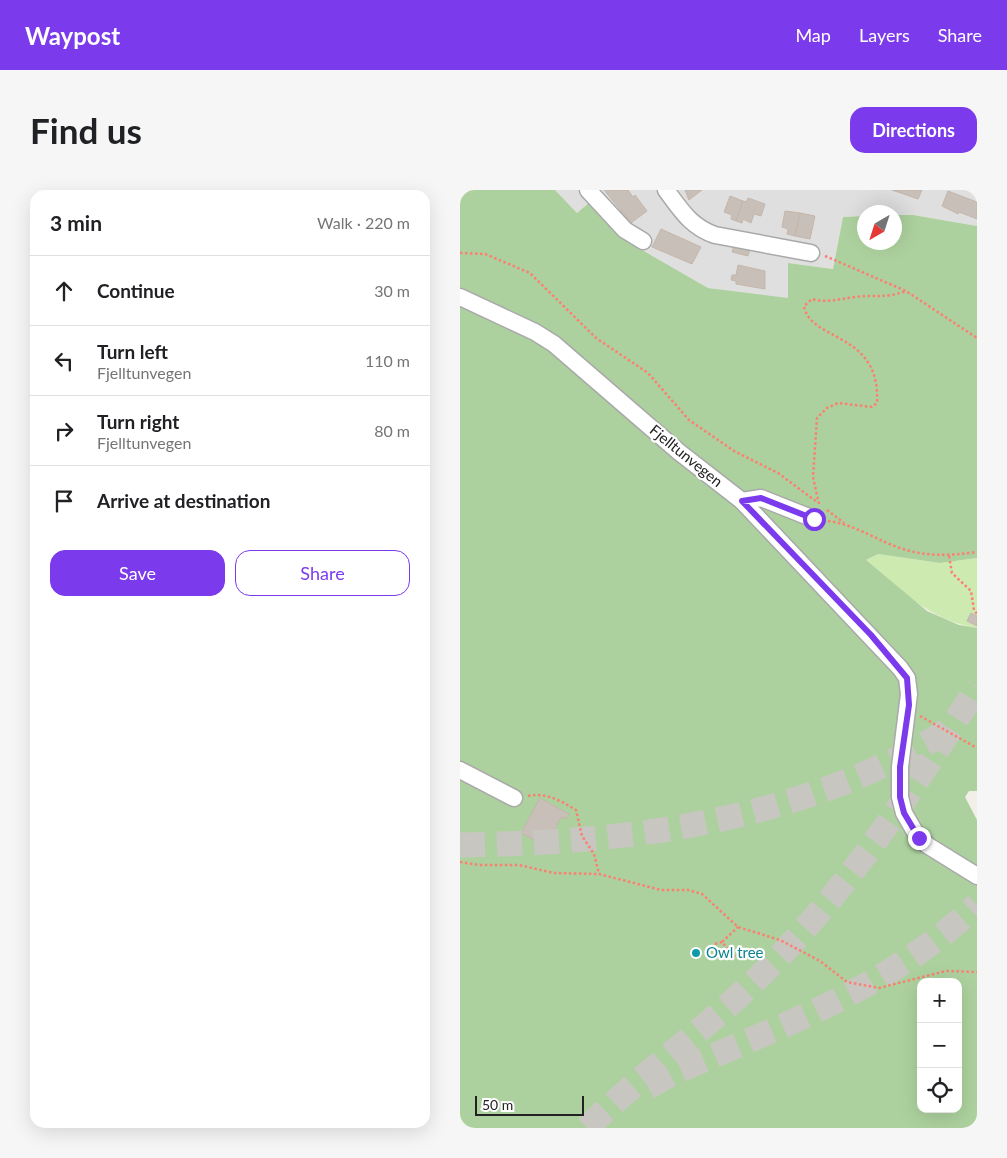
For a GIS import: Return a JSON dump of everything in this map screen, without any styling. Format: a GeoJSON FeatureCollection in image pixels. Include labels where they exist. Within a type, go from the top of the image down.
{"type":"FeatureCollection","features":[{"type":"Feature","properties":{"kind":"street"},"geometry":{"type":"LineString","coordinates":[[588,190],[625,230],[643,241]]}},
{"type":"Feature","properties":{"kind":"street"},"geometry":{"type":"LineString","coordinates":[[666,190],[690,222],[701,230],[715,235],[811,253]]}},
{"type":"Feature","properties":{"kind":"street","name":"Fjelltunvegen"},"geometry":{"type":"LineString","coordinates":[[460,297],[535,332],[554,344],[679,452],[742,501],[900,668],[909,685],[908,709],[900,767],[900,797],[904,813],[915,832],[927,845],[977,876]]}},
{"type":"Feature","properties":{"kind":"street"},"geometry":{"type":"LineString","coordinates":[[742,501],[761,498],[817,512]]}},
{"type":"Feature","properties":{"kind":"street"},"geometry":{"type":"LineString","coordinates":[[460,770],[514,798]]}},
{"type":"Feature","properties":{"kind":"path"},"geometry":{"type":"LineString","coordinates":[[460,253],[485,254],[530,273],[596,338],[648,373],[689,420],[734,451],[778,473],[817,512],[896,547],[923,555],[949,556],[977,552]]}},
{"type":"Feature","properties":{"kind":"path"},"geometry":{"type":"LineString","coordinates":[[811,253],[876,277],[906,291],[977,338]]}},
{"type":"Feature","properties":{"kind":"path"},"geometry":{"type":"LineString","coordinates":[[817,512],[813,477],[816,456],[815,433],[817,418],[827,408],[838,403],[872,407],[877,403],[878,397],[875,377],[866,359],[857,348],[810,318],[804,306],[812,298],[833,302],[857,296],[887,297],[906,291]]}},
{"type":"Feature","properties":{"kind":"path"},"geometry":{"type":"LineString","coordinates":[[817,512],[844,523]]}},
{"type":"Feature","properties":{"kind":"path"},"geometry":{"type":"LineString","coordinates":[[949,556],[952,573],[959,582],[971,591],[974,610],[977,614]]}},
{"type":"Feature","properties":{"kind":"path"},"geometry":{"type":"LineString","coordinates":[[908,709],[977,748]]}},
{"type":"Feature","properties":{"kind":"path"},"geometry":{"type":"LineString","coordinates":[[514,798],[538,794],[562,801],[576,810],[582,836],[594,854],[599,874]]}},
{"type":"Feature","properties":{"kind":"path"},"geometry":{"type":"LineString","coordinates":[[460,862],[479,865],[519,865],[554,873],[599,874],[661,890],[688,890],[702,894],[738,927],[780,940],[820,960],[847,982],[879,988],[946,971],[977,972]]}},
{"type":"Feature","properties":{"kind":"path"},"geometry":{"type":"LineString","coordinates":[[714,944],[722,942],[738,927]]}},
{"type":"Feature","properties":{"kind":"path"},"geometry":{"type":"LineString","coordinates":[[722,942],[735,957]]}},
{"type":"Feature","properties":{"kind":"shaded area"},"geometry":{"type":"Polygon","coordinates":[[[555,190],[977,190],[977,226],[913,215],[902,215],[902,205],[857,205],[857,216],[843,217],[833,269],[788,263],[788,299],[708,288],[630,243],[591,201],[577,213],[555,190]]]}},
{"type":"Feature","properties":{"kind":"green space"},"geometry":{"type":"Polygon","coordinates":[[[460,190],[555,190],[577,213],[591,201],[630,243],[708,288],[788,298],[788,263],[833,269],[843,217],[857,216],[857,250],[902,250],[902,215],[913,215],[977,226],[977,558],[940,563],[878,554],[866,560],[927,611],[959,625],[977,628],[977,791],[969,791],[965,797],[977,820],[977,1128],[460,1128],[460,190]]]}},
{"type":"Feature","properties":{"kind":"green space"},"geometry":{"type":"Polygon","coordinates":[[[878,554],[940,563],[977,558],[977,628],[946,619],[907,596],[870,566],[866,560],[878,554]]]}},
{"type":"Feature","properties":{"kind":"building"},"geometry":{"type":"Polygon","coordinates":[[[604,190],[628,190],[633,197],[635,195],[647,211],[631,223],[604,190]]]}},
{"type":"Feature","properties":{"kind":"building"},"geometry":{"type":"Polygon","coordinates":[[[685,190],[702,190],[689,200],[685,190]]]}},
{"type":"Feature","properties":{"kind":"building"},"geometry":{"type":"Polygon","coordinates":[[[892,190],[922,190],[918,199],[892,190]]]}},
{"type":"Feature","properties":{"kind":"building"},"geometry":{"type":"Polygon","coordinates":[[[948,191],[977,202],[977,219],[959,212],[958,214],[942,206],[948,191]]]}},
{"type":"Feature","properties":{"kind":"building"},"geometry":{"type":"Polygon","coordinates":[[[730,196],[743,201],[736,221],[731,219],[732,215],[724,212],[730,196]]]}},
{"type":"Feature","properties":{"kind":"building"},"geometry":{"type":"Polygon","coordinates":[[[748,198],[765,204],[761,216],[754,214],[751,223],[743,219],[742,223],[736,221],[743,201],[746,202],[748,198]]]}},
{"type":"Feature","properties":{"kind":"building"},"geometry":{"type":"Polygon","coordinates":[[[785,211],[800,213],[795,236],[787,234],[788,229],[782,227],[785,211]]]}},
{"type":"Feature","properties":{"kind":"building"},"geometry":{"type":"Polygon","coordinates":[[[800,213],[815,216],[810,239],[795,236],[800,213]]]}},
{"type":"Feature","properties":{"kind":"building"},"geometry":{"type":"Polygon","coordinates":[[[661,229],[701,247],[692,264],[652,247],[661,229]]]}},
{"type":"Feature","properties":{"kind":"building"},"geometry":{"type":"Polygon","coordinates":[[[734,245],[750,249],[748,256],[732,252],[734,245]]]}},
{"type":"Feature","properties":{"kind":"building"},"geometry":{"type":"Polygon","coordinates":[[[738,265],[765,271],[765,289],[736,284],[736,281],[731,280],[732,275],[736,275],[738,265]]]}},
{"type":"Feature","properties":{"kind":"building"},"geometry":{"type":"Polygon","coordinates":[[[971,613],[977,616],[977,626],[967,621],[971,613]]]}},
{"type":"Feature","properties":{"kind":"building"},"geometry":{"type":"Polygon","coordinates":[[[540,798],[569,814],[566,819],[561,817],[546,846],[521,833],[540,798]]]}},
{"type":"Feature","properties":{"kind":"tunnel"},"geometry":{"type":"LineString","coordinates":[[587,1128],[744,992],[797,938],[854,870],[880,835],[929,763],[977,687]]}},
{"type":"Feature","properties":{"kind":"tunnel"},"geometry":{"type":"LineString","coordinates":[[460,845],[586,839],[649,832],[712,821],[773,806],[833,786],[891,762],[947,731]]}},
{"type":"Feature","properties":{"kind":"tunnel"},"geometry":{"type":"LineString","coordinates":[[648,1087],[671,1074],[793,1021],[870,983],[942,935],[977,905]]}},
{"type":"Feature","properties":{"kind":"place","name":"Owl tree"},"geometry":{"type":"Point","coordinates":[696,953]}},
{"type":"Feature","properties":{"kind":"route"},"geometry":{"type":"LineString","coordinates":[[814,519],[761,498],[742,501],[871,635],[907,678],[909,705],[900,767],[900,797],[904,813],[919,838]]}}]}
